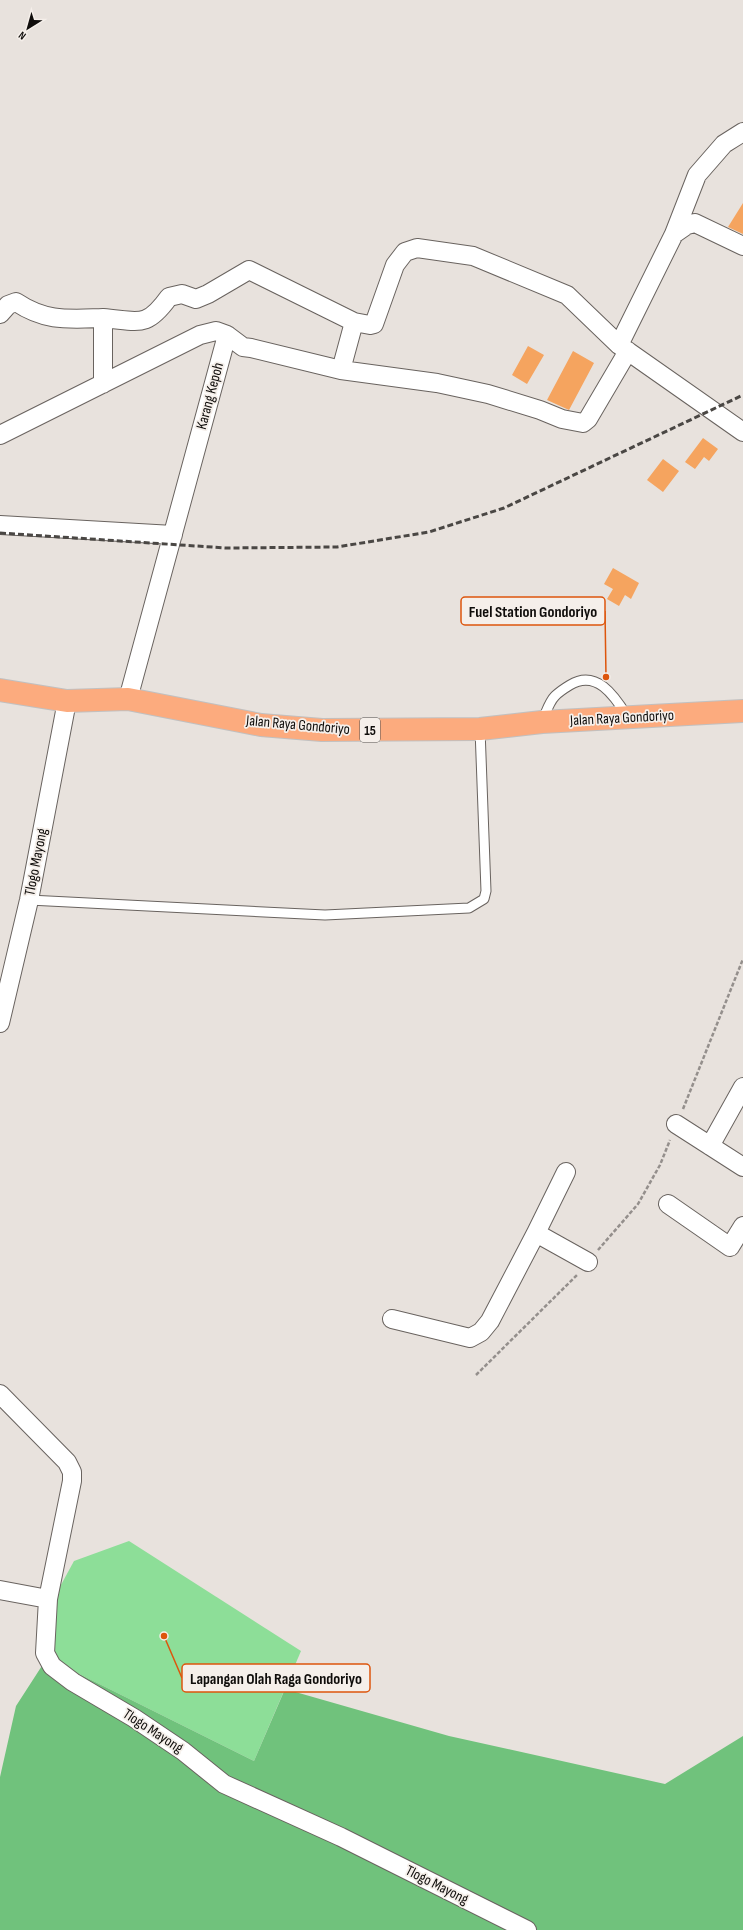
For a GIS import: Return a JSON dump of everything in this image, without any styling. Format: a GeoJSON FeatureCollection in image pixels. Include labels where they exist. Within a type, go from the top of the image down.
{"type":"FeatureCollection","features":[{"type":"Feature","properties":{"kind":"highway","name":"Jalan Raya Gondoriyo"},"geometry":{"type":"LineString","coordinates":[[0,690],[67,700],[128,699],[261,725],[322,730],[480,729],[542,722],[743,711]]}},
{"type":"Feature","properties":{"kind":"street"},"geometry":{"type":"LineString","coordinates":[[0,434],[200,335],[216,331],[226,335],[243,347],[341,370],[437,383],[488,394],[540,410],[562,419],[583,423],[588,419],[624,348],[698,175],[724,144],[743,132]]}},
{"type":"Feature","properties":{"kind":"street"},"geometry":{"type":"LineString","coordinates":[[674,234],[687,225],[695,224],[743,246]]}},
{"type":"Feature","properties":{"kind":"street"},"geometry":{"type":"LineString","coordinates":[[0,314],[8,305],[16,302],[31,312],[60,319],[103,318],[140,321],[150,320],[160,310],[169,297],[182,294],[196,300],[241,273],[249,270],[354,322],[370,325],[374,324],[395,265],[405,252],[417,248],[473,256],[567,295],[624,348],[743,432]]}},
{"type":"Feature","properties":{"kind":"street"},"geometry":{"type":"LineString","coordinates":[[103,318],[103,384]]}},
{"type":"Feature","properties":{"kind":"street"},"geometry":{"type":"LineString","coordinates":[[341,370],[354,322]]}},
{"type":"Feature","properties":{"kind":"street","name":"Karang Kepoh"},"geometry":{"type":"LineString","coordinates":[[128,699],[226,335]]}},
{"type":"Feature","properties":{"kind":"street"},"geometry":{"type":"LineString","coordinates":[[0,525],[173,534]]}},
{"type":"Feature","properties":{"kind":"street","name":"Tlogo Mayong"},"geometry":{"type":"LineString","coordinates":[[0,1023],[30,900],[67,700]]}},
{"type":"Feature","properties":{"kind":"street"},"geometry":{"type":"LineString","coordinates":[[710,1146],[743,1087]]}},
{"type":"Feature","properties":{"kind":"street"},"geometry":{"type":"LineString","coordinates":[[676,1124],[743,1167]]}},
{"type":"Feature","properties":{"kind":"street"},"geometry":{"type":"LineString","coordinates":[[392,1319],[470,1338],[481,1332],[490,1321],[566,1172]]}},
{"type":"Feature","properties":{"kind":"street"},"geometry":{"type":"LineString","coordinates":[[668,1204],[730,1247],[743,1226]]}},
{"type":"Feature","properties":{"kind":"street"},"geometry":{"type":"LineString","coordinates":[[536,1233],[588,1262]]}},
{"type":"Feature","properties":{"kind":"street","name":"Tlogo Mayong"},"geometry":{"type":"LineString","coordinates":[[0,1394],[67,1462],[72,1472],[68,1506],[48,1599],[45,1653],[52,1666],[73,1682],[165,1739],[224,1784],[340,1837],[527,1930]]}},
{"type":"Feature","properties":{"kind":"street"},"geometry":{"type":"LineString","coordinates":[[0,1590],[48,1599]]}},
{"type":"Feature","properties":{"kind":"lane"},"geometry":{"type":"LineString","coordinates":[[542,722],[554,696],[579,680],[585,679],[596,682],[616,698],[628,717]]}},
{"type":"Feature","properties":{"kind":"lane"},"geometry":{"type":"LineString","coordinates":[[30,900],[324,915],[469,908],[484,898],[486,891],[480,729]]}},
{"type":"Feature","properties":{"kind":"path"},"geometry":{"type":"LineString","coordinates":[[476,1375],[560,1294],[588,1262]]}},
{"type":"Feature","properties":{"kind":"green space"},"geometry":{"type":"Polygon","coordinates":[[[129,1541],[301,1651],[254,1761],[47,1658],[56,1594],[74,1561],[129,1541]]]}},
{"type":"Feature","properties":{"kind":"green space"},"geometry":{"type":"Polygon","coordinates":[[[47,1658],[254,1761],[285,1689],[449,1736],[665,1784],[743,1736],[743,1930],[0,1930],[0,1777],[16,1706],[47,1658]]]}},
{"type":"Feature","properties":{"kind":"building"},"geometry":{"type":"Polygon","coordinates":[[[743,203],[743,234],[728,227],[743,203]]]}},
{"type":"Feature","properties":{"kind":"building"},"geometry":{"type":"Polygon","coordinates":[[[528,346],[544,355],[527,384],[512,375],[528,346]]]}},
{"type":"Feature","properties":{"kind":"building"},"geometry":{"type":"Polygon","coordinates":[[[573,351],[594,363],[569,410],[547,400],[573,351]]]}},
{"type":"Feature","properties":{"kind":"building"},"geometry":{"type":"Polygon","coordinates":[[[703,438],[718,449],[709,461],[704,457],[695,469],[685,462],[703,438]]]}},
{"type":"Feature","properties":{"kind":"building"},"geometry":{"type":"Polygon","coordinates":[[[663,459],[679,471],[663,492],[647,480],[663,459]]]}},
{"type":"Feature","properties":{"kind":"building"},"geometry":{"type":"Polygon","coordinates":[[[613,568],[639,583],[631,599],[625,595],[619,606],[607,599],[613,589],[604,584],[613,568]]]}},
{"type":"Feature","properties":{"kind":"railway"},"geometry":{"type":"LineString","coordinates":[[0,533],[226,548],[337,547],[429,532],[504,508],[743,395]]}},
{"type":"Feature","properties":{"kind":"place","name":"Fuel Station Gondoriyo"},"geometry":{"type":"Point","coordinates":[606,677]}},
{"type":"Feature","properties":{"kind":"place","name":"Lapangan Olah Raga Gondoriyo"},"geometry":{"type":"Point","coordinates":[164,1636]}}]}
